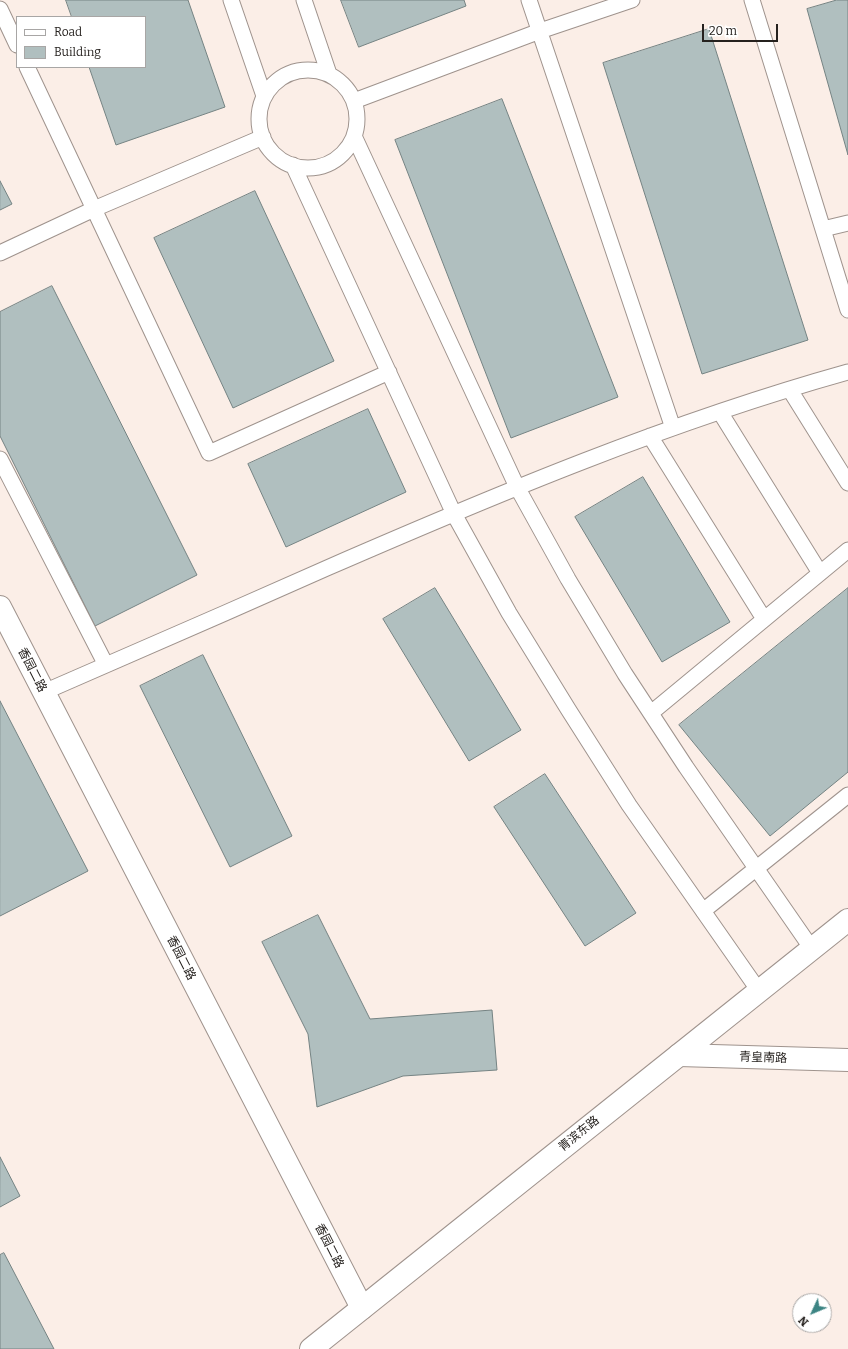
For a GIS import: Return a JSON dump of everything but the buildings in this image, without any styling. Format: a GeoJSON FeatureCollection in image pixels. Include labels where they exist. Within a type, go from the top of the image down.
{"type":"FeatureCollection","features":[{"type":"Feature","properties":{"kind":"street","name":"香园二路"},"geometry":{"type":"LineString","coordinates":[[0,607],[362,1308]]}},
{"type":"Feature","properties":{"kind":"street","name":"青滨东路"},"geometry":{"type":"LineString","coordinates":[[311,1349],[848,920]]}},
{"type":"Feature","properties":{"kind":"street","name":"青皇南路"},"geometry":{"type":"LineString","coordinates":[[679,1055],[848,1060]]}},
{"type":"Feature","properties":{"kind":"lane"},"geometry":{"type":"LineString","coordinates":[[231,0],[264,96]]}},
{"type":"Feature","properties":{"kind":"lane"},"geometry":{"type":"LineString","coordinates":[[304,0],[329,74]]}},
{"type":"Feature","properties":{"kind":"lane"},"geometry":{"type":"LineString","coordinates":[[529,0],[673,428]]}},
{"type":"Feature","properties":{"kind":"lane"},"geometry":{"type":"LineString","coordinates":[[354,101],[540,31],[632,0]]}},
{"type":"Feature","properties":{"kind":"lane"},"geometry":{"type":"LineString","coordinates":[[752,0],[848,310]]}},
{"type":"Feature","properties":{"kind":"lane"},"geometry":{"type":"LineString","coordinates":[[0,9],[16,43]]}},
{"type":"Feature","properties":{"kind":"lane"},"geometry":{"type":"LineString","coordinates":[[27,68],[209,453],[388,372]]}},
{"type":"Feature","properties":{"kind":"lane"},"geometry":{"type":"LineString","coordinates":[[305,69],[318,70],[329,74],[340,81],[348,90],[354,101],[357,112],[357,124],[354,136],[348,147],[340,156],[329,163],[318,167],[305,168],[283,161],[267,146],[263,137],[259,123],[259,109],[264,96],[272,85],[281,77],[292,72],[305,69]]}},
{"type":"Feature","properties":{"kind":"lane"},"geometry":{"type":"LineString","coordinates":[[354,136],[517,487],[568,579],[625,674],[686,767],[812,949]]}},
{"type":"Feature","properties":{"kind":"lane"},"geometry":{"type":"LineString","coordinates":[[0,253],[94,209],[263,137]]}},
{"type":"Feature","properties":{"kind":"lane"},"geometry":{"type":"LineString","coordinates":[[293,165],[454,514],[509,612],[568,709],[629,804],[759,991]]}},
{"type":"Feature","properties":{"kind":"lane"},"geometry":{"type":"LineString","coordinates":[[823,229],[848,223]]}},
{"type":"Feature","properties":{"kind":"lane"},"geometry":{"type":"LineString","coordinates":[[44,692],[517,487],[673,428],[848,372]]}},
{"type":"Feature","properties":{"kind":"lane"},"geometry":{"type":"LineString","coordinates":[[790,390],[848,483]]}},
{"type":"Feature","properties":{"kind":"lane"},"geometry":{"type":"LineString","coordinates":[[720,412],[820,573]]}},
{"type":"Feature","properties":{"kind":"lane"},"geometry":{"type":"LineString","coordinates":[[650,436],[764,619]]}},
{"type":"Feature","properties":{"kind":"lane"},"geometry":{"type":"LineString","coordinates":[[0,459],[106,665]]}},
{"type":"Feature","properties":{"kind":"lane"},"geometry":{"type":"LineString","coordinates":[[651,713],[848,550]]}},
{"type":"Feature","properties":{"kind":"lane"},"geometry":{"type":"LineString","coordinates":[[703,911],[848,795]]}}]}
